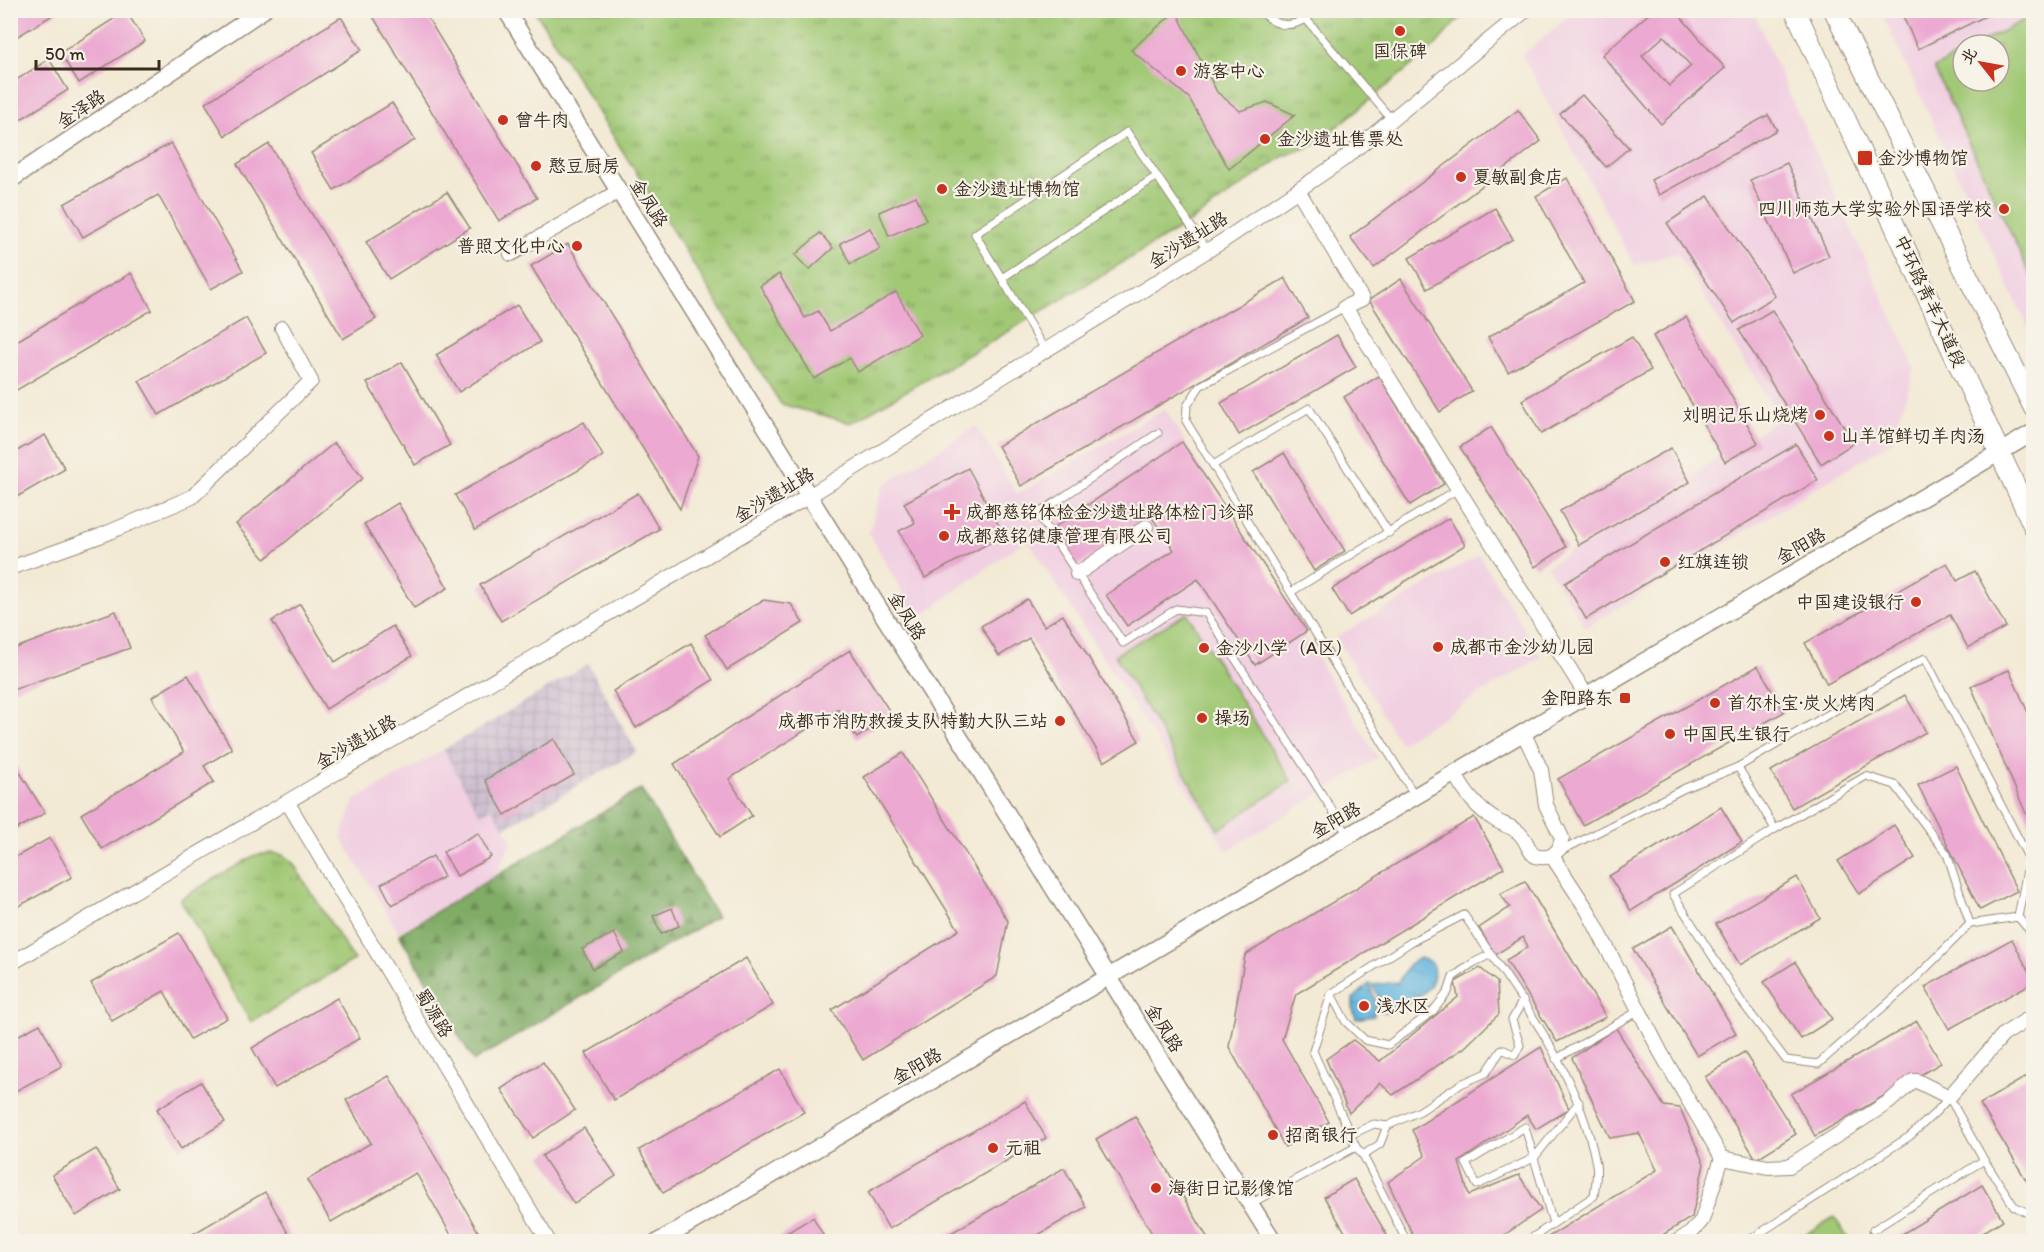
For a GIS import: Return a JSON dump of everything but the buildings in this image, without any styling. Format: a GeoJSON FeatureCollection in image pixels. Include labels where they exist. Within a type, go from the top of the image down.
{"type":"FeatureCollection","features":[{"type":"Feature","properties":{"kind":"main road","name":"中环路青羊大道段"},"geometry":{"type":"LineString","coordinates":[[1795,10],[2034,526]]}},
{"type":"Feature","properties":{"kind":"main road"},"geometry":{"type":"LineString","coordinates":[[1834,10],[2034,408]]}},
{"type":"Feature","properties":{"kind":"street","name":"金泽路"},"geometry":{"type":"LineString","coordinates":[[10,180],[263,10]]}},
{"type":"Feature","properties":{"kind":"street","name":"金凤路"},"geometry":{"type":"LineString","coordinates":[[506,10],[1274,1242]]}},
{"type":"Feature","properties":{"kind":"street","name":"金沙遗址路"},"geometry":{"type":"LineString","coordinates":[[10,964],[809,496],[1208,250],[1341,161],[1526,10]]}},
{"type":"Feature","properties":{"kind":"street"},"geometry":{"type":"LineString","coordinates":[[1298,190],[1362,299],[1345,307],[1586,695]]}},
{"type":"Feature","properties":{"kind":"street"},"geometry":{"type":"LineString","coordinates":[[511,254],[619,191]]}},
{"type":"Feature","properties":{"kind":"street"},"geometry":{"type":"LineString","coordinates":[[10,568],[100,536],[192,497],[311,381],[282,328]]}},
{"type":"Feature","properties":{"kind":"street","name":"金阳路"},"geometry":{"type":"LineString","coordinates":[[658,1242],[2034,432]]}},
{"type":"Feature","properties":{"kind":"street"},"geometry":{"type":"LineString","coordinates":[[1077,574],[1146,527]]}},
{"type":"Feature","properties":{"kind":"street"},"geometry":{"type":"LineString","coordinates":[[1454,773],[1474,803],[1497,821],[1519,833],[1532,855],[1539,858],[1552,856],[1559,849],[1562,838],[1546,806],[1541,770],[1523,732]]}},
{"type":"Feature","properties":{"kind":"street","name":"蜀源路"},"geometry":{"type":"LineString","coordinates":[[288,803],[549,1242]]}},
{"type":"Feature","properties":{"kind":"street"},"geometry":{"type":"LineString","coordinates":[[1552,856],[1588,911],[1661,1053],[1722,1158],[1702,1220],[1693,1237],[1676,1242]]}},
{"type":"Feature","properties":{"kind":"street"},"geometry":{"type":"LineString","coordinates":[[1722,1158],[1768,1167],[1789,1166],[1888,1102],[1912,1081],[1917,1081],[1949,1097],[2003,1035],[2034,1015]]}},
{"type":"Feature","properties":{"kind":"lane"},"geometry":{"type":"LineString","coordinates":[[1262,10],[1266,17],[1275,23],[1286,25],[1296,24],[1306,19],[1313,10]]}},
{"type":"Feature","properties":{"kind":"lane"},"geometry":{"type":"LineString","coordinates":[[1306,19],[1392,120]]}},
{"type":"Feature","properties":{"kind":"lane"},"geometry":{"type":"LineString","coordinates":[[1045,350],[975,234],[1127,132],[1208,250]]}},
{"type":"Feature","properties":{"kind":"lane"},"geometry":{"type":"LineString","coordinates":[[1002,278],[1157,176]]}},
{"type":"Feature","properties":{"kind":"lane"},"geometry":{"type":"LineString","coordinates":[[1345,307],[1200,386],[1187,405],[1186,421],[1415,796]]}},
{"type":"Feature","properties":{"kind":"lane"},"geometry":{"type":"LineString","coordinates":[[1213,465],[1309,408],[1389,533]]}},
{"type":"Feature","properties":{"kind":"lane"},"geometry":{"type":"LineString","coordinates":[[1158,433],[1038,514],[1123,643],[1176,609],[1206,613],[1348,835]]}},
{"type":"Feature","properties":{"kind":"lane"},"geometry":{"type":"LineString","coordinates":[[1291,592],[1458,489]]}},
{"type":"Feature","properties":{"kind":"lane"},"geometry":{"type":"LineString","coordinates":[[1552,856],[1685,788],[1738,767],[1925,658],[2029,859],[2018,916],[2034,936]]}},
{"type":"Feature","properties":{"kind":"lane"},"geometry":{"type":"LineString","coordinates":[[1738,767],[1775,829]]}},
{"type":"Feature","properties":{"kind":"lane"},"geometry":{"type":"LineString","coordinates":[[1970,924],[1947,854],[1895,785],[1866,776],[1775,829],[1673,894],[1741,1001],[1786,1060],[1818,1064],[1911,983],[1970,924],[2018,916]]}},
{"type":"Feature","properties":{"kind":"lane"},"geometry":{"type":"LineString","coordinates":[[1407,1242],[1363,1155],[1350,1135],[1313,1051],[1331,993],[1411,942],[1464,915],[1523,1000],[1579,1102],[1597,1166],[1594,1196],[1526,1242]]}},
{"type":"Feature","properties":{"kind":"lane"},"geometry":{"type":"LineString","coordinates":[[1331,993],[1347,1022],[1365,1040],[1388,1045],[1433,1011],[1448,992],[1453,977],[1491,954]]}},
{"type":"Feature","properties":{"kind":"lane"},"geometry":{"type":"LineString","coordinates":[[1350,1135],[1374,1124],[1387,1126],[1420,1111],[1461,1084],[1486,1073],[1502,1049],[1515,1055],[1520,1045],[1512,1020],[1523,1000]]}},
{"type":"Feature","properties":{"kind":"lane"},"geometry":{"type":"LineString","coordinates":[[1556,1059],[1640,1010]]}},
{"type":"Feature","properties":{"kind":"lane"},"geometry":{"type":"LineString","coordinates":[[1746,1242],[1910,1136],[1949,1097],[1984,1161],[2014,1206],[2034,1216]]}},
{"type":"Feature","properties":{"kind":"lane"},"geometry":{"type":"LineString","coordinates":[[1553,1223],[1534,1158],[1525,1127],[1466,1163],[1477,1185],[1534,1158],[1579,1102]]}},
{"type":"Feature","properties":{"kind":"lane"},"geometry":{"type":"LineString","coordinates":[[1363,1155],[1380,1144],[1387,1126]]}},
{"type":"Feature","properties":{"kind":"lane"},"geometry":{"type":"LineString","coordinates":[[1251,1204],[1356,1147]]}},
{"type":"Feature","properties":{"kind":"lane"},"geometry":{"type":"LineString","coordinates":[[1873,1230],[1984,1161]]}},
{"type":"Feature","properties":{"kind":"shaded area"},"geometry":{"type":"Polygon","coordinates":[[[1576,11],[1753,11],[1915,367],[1892,442],[1585,628],[1547,566],[1780,418],[1677,253],[1634,265],[1522,55],[1576,11]]]}},
{"type":"Feature","properties":{"kind":"shaded area","name":"四川师范大学实验外国语学校"},"geometry":{"type":"Polygon","coordinates":[[[1881,11],[2033,11],[2033,338],[1881,11]]]}},
{"type":"Feature","properties":{"kind":"shaded area","name":"金沙小学（A区）"},"geometry":{"type":"Polygon","coordinates":[[[1165,409],[1378,758],[1227,851],[1027,539],[917,619],[869,533],[883,485],[976,426],[1017,494],[1165,409]]]}},
{"type":"Feature","properties":{"kind":"shaded area","name":"成都市金沙幼儿园"},"geometry":{"type":"Polygon","coordinates":[[[1479,555],[1541,657],[1400,743],[1336,637],[1479,555]]]}},
{"type":"Feature","properties":{"kind":"shaded area"},"geometry":{"type":"Polygon","coordinates":[[[588,664],[637,752],[504,828],[492,808],[480,814],[443,750],[588,664]]]}},
{"type":"Feature","properties":{"kind":"shaded area"},"geometry":{"type":"Polygon","coordinates":[[[443,750],[480,814],[492,808],[512,840],[494,877],[398,932],[341,837],[355,800],[443,750]]]}},
{"type":"Feature","properties":{"kind":"green space","name":"金沙遗址博物馆"},"geometry":{"type":"Polygon","coordinates":[[[535,11],[1469,11],[1434,47],[1316,144],[1284,156],[1190,222],[851,423],[781,404],[535,11]]]}},
{"type":"Feature","properties":{"kind":"green space"},"geometry":{"type":"Polygon","coordinates":[[[2033,15],[2033,281],[1934,68],[1951,59],[1951,93],[2011,93],[2011,33],[1999,33],[2033,15]]]}},
{"type":"Feature","properties":{"kind":"green space","name":"操场"},"geometry":{"type":"Polygon","coordinates":[[[1187,613],[1291,781],[1218,830],[1115,655],[1187,613]]]}},
{"type":"Feature","properties":{"kind":"green space"},"geometry":{"type":"Polygon","coordinates":[[[641,789],[717,916],[474,1061],[399,934],[641,789]]]}},
{"type":"Feature","properties":{"kind":"green space"},"geometry":{"type":"Polygon","coordinates":[[[271,853],[283,855],[293,863],[354,960],[251,1022],[180,899],[255,855],[271,853]]]}},
{"type":"Feature","properties":{"kind":"green space"},"geometry":{"type":"Polygon","coordinates":[[[1834,1217],[1850,1241],[1794,1241],[1834,1217]]]}},
{"type":"Feature","properties":{"kind":"water"},"geometry":{"type":"Polygon","coordinates":[[[1420,958],[1431,962],[1434,972],[1433,980],[1428,988],[1414,1000],[1388,1013],[1377,1009],[1378,996],[1372,985],[1398,982],[1409,964],[1420,958]]]}},
{"type":"Feature","properties":{"kind":"water"},"geometry":{"type":"Polygon","coordinates":[[[1369,984],[1375,1000],[1374,1016],[1356,1019],[1353,999],[1369,984]]]}},
{"type":"Feature","properties":{"kind":"place","name":"国保碑"},"geometry":{"type":"Point","coordinates":[1400,31]}},
{"type":"Feature","properties":{"kind":"place","name":"游客中心"},"geometry":{"type":"Point","coordinates":[1181,71]}},
{"type":"Feature","properties":{"kind":"place","name":"曾牛肉"},"geometry":{"type":"Point","coordinates":[503,120]}},
{"type":"Feature","properties":{"kind":"place","name":"金沙遗址售票处"},"geometry":{"type":"Point","coordinates":[1265,139]}},
{"type":"Feature","properties":{"kind":"place","name":"金沙博物馆"},"geometry":{"type":"Point","coordinates":[1865,158]}},
{"type":"Feature","properties":{"kind":"place","name":"憨豆厨房"},"geometry":{"type":"Point","coordinates":[536,166]}},
{"type":"Feature","properties":{"kind":"place","name":"夏敏副食店"},"geometry":{"type":"Point","coordinates":[1461,177]}},
{"type":"Feature","properties":{"kind":"place","name":"金沙遗址博物馆"},"geometry":{"type":"Point","coordinates":[942,189]}},
{"type":"Feature","properties":{"kind":"place","name":"四川师范大学实验外国语学校"},"geometry":{"type":"Point","coordinates":[2004,209]}},
{"type":"Feature","properties":{"kind":"place","name":"普照文化中心"},"geometry":{"type":"Point","coordinates":[577,246]}},
{"type":"Feature","properties":{"kind":"place","name":"刘明记乐山烧烤"},"geometry":{"type":"Point","coordinates":[1820,415]}},
{"type":"Feature","properties":{"kind":"place","name":"山羊馆鲜切羊肉汤"},"geometry":{"type":"Point","coordinates":[1829,436]}},
{"type":"Feature","properties":{"kind":"place","name":"成都慈铭体检金沙遗址路体检门诊部"},"geometry":{"type":"Point","coordinates":[952,512]}},
{"type":"Feature","properties":{"kind":"place","name":"成都慈铭健康管理有限公司"},"geometry":{"type":"Point","coordinates":[944,536]}},
{"type":"Feature","properties":{"kind":"place","name":"红旗连锁"},"geometry":{"type":"Point","coordinates":[1665,562]}},
{"type":"Feature","properties":{"kind":"place","name":"中国建设银行"},"geometry":{"type":"Point","coordinates":[1916,602]}},
{"type":"Feature","properties":{"kind":"place","name":"成都市金沙幼儿园"},"geometry":{"type":"Point","coordinates":[1438,647]}},
{"type":"Feature","properties":{"kind":"place","name":"金沙小学（A区）"},"geometry":{"type":"Point","coordinates":[1204,648]}},
{"type":"Feature","properties":{"kind":"place","name":"金阳路东"},"geometry":{"type":"Point","coordinates":[1625,698]}},
{"type":"Feature","properties":{"kind":"place","name":"首尔朴宝·炭火烤肉"},"geometry":{"type":"Point","coordinates":[1715,703]}},
{"type":"Feature","properties":{"kind":"place","name":"操场"},"geometry":{"type":"Point","coordinates":[1202,718]}},
{"type":"Feature","properties":{"kind":"place","name":"成都市消防救援支队特勤大队三站"},"geometry":{"type":"Point","coordinates":[1060,721]}},
{"type":"Feature","properties":{"kind":"place","name":"中国民生银行"},"geometry":{"type":"Point","coordinates":[1670,734]}},
{"type":"Feature","properties":{"kind":"place","name":"浅水区"},"geometry":{"type":"Point","coordinates":[1364,1006]}},
{"type":"Feature","properties":{"kind":"place","name":"招商银行"},"geometry":{"type":"Point","coordinates":[1273,1135]}},
{"type":"Feature","properties":{"kind":"place","name":"元祖"},"geometry":{"type":"Point","coordinates":[993,1148]}},
{"type":"Feature","properties":{"kind":"place","name":"海街日记影像馆"},"geometry":{"type":"Point","coordinates":[1156,1188]}}]}
